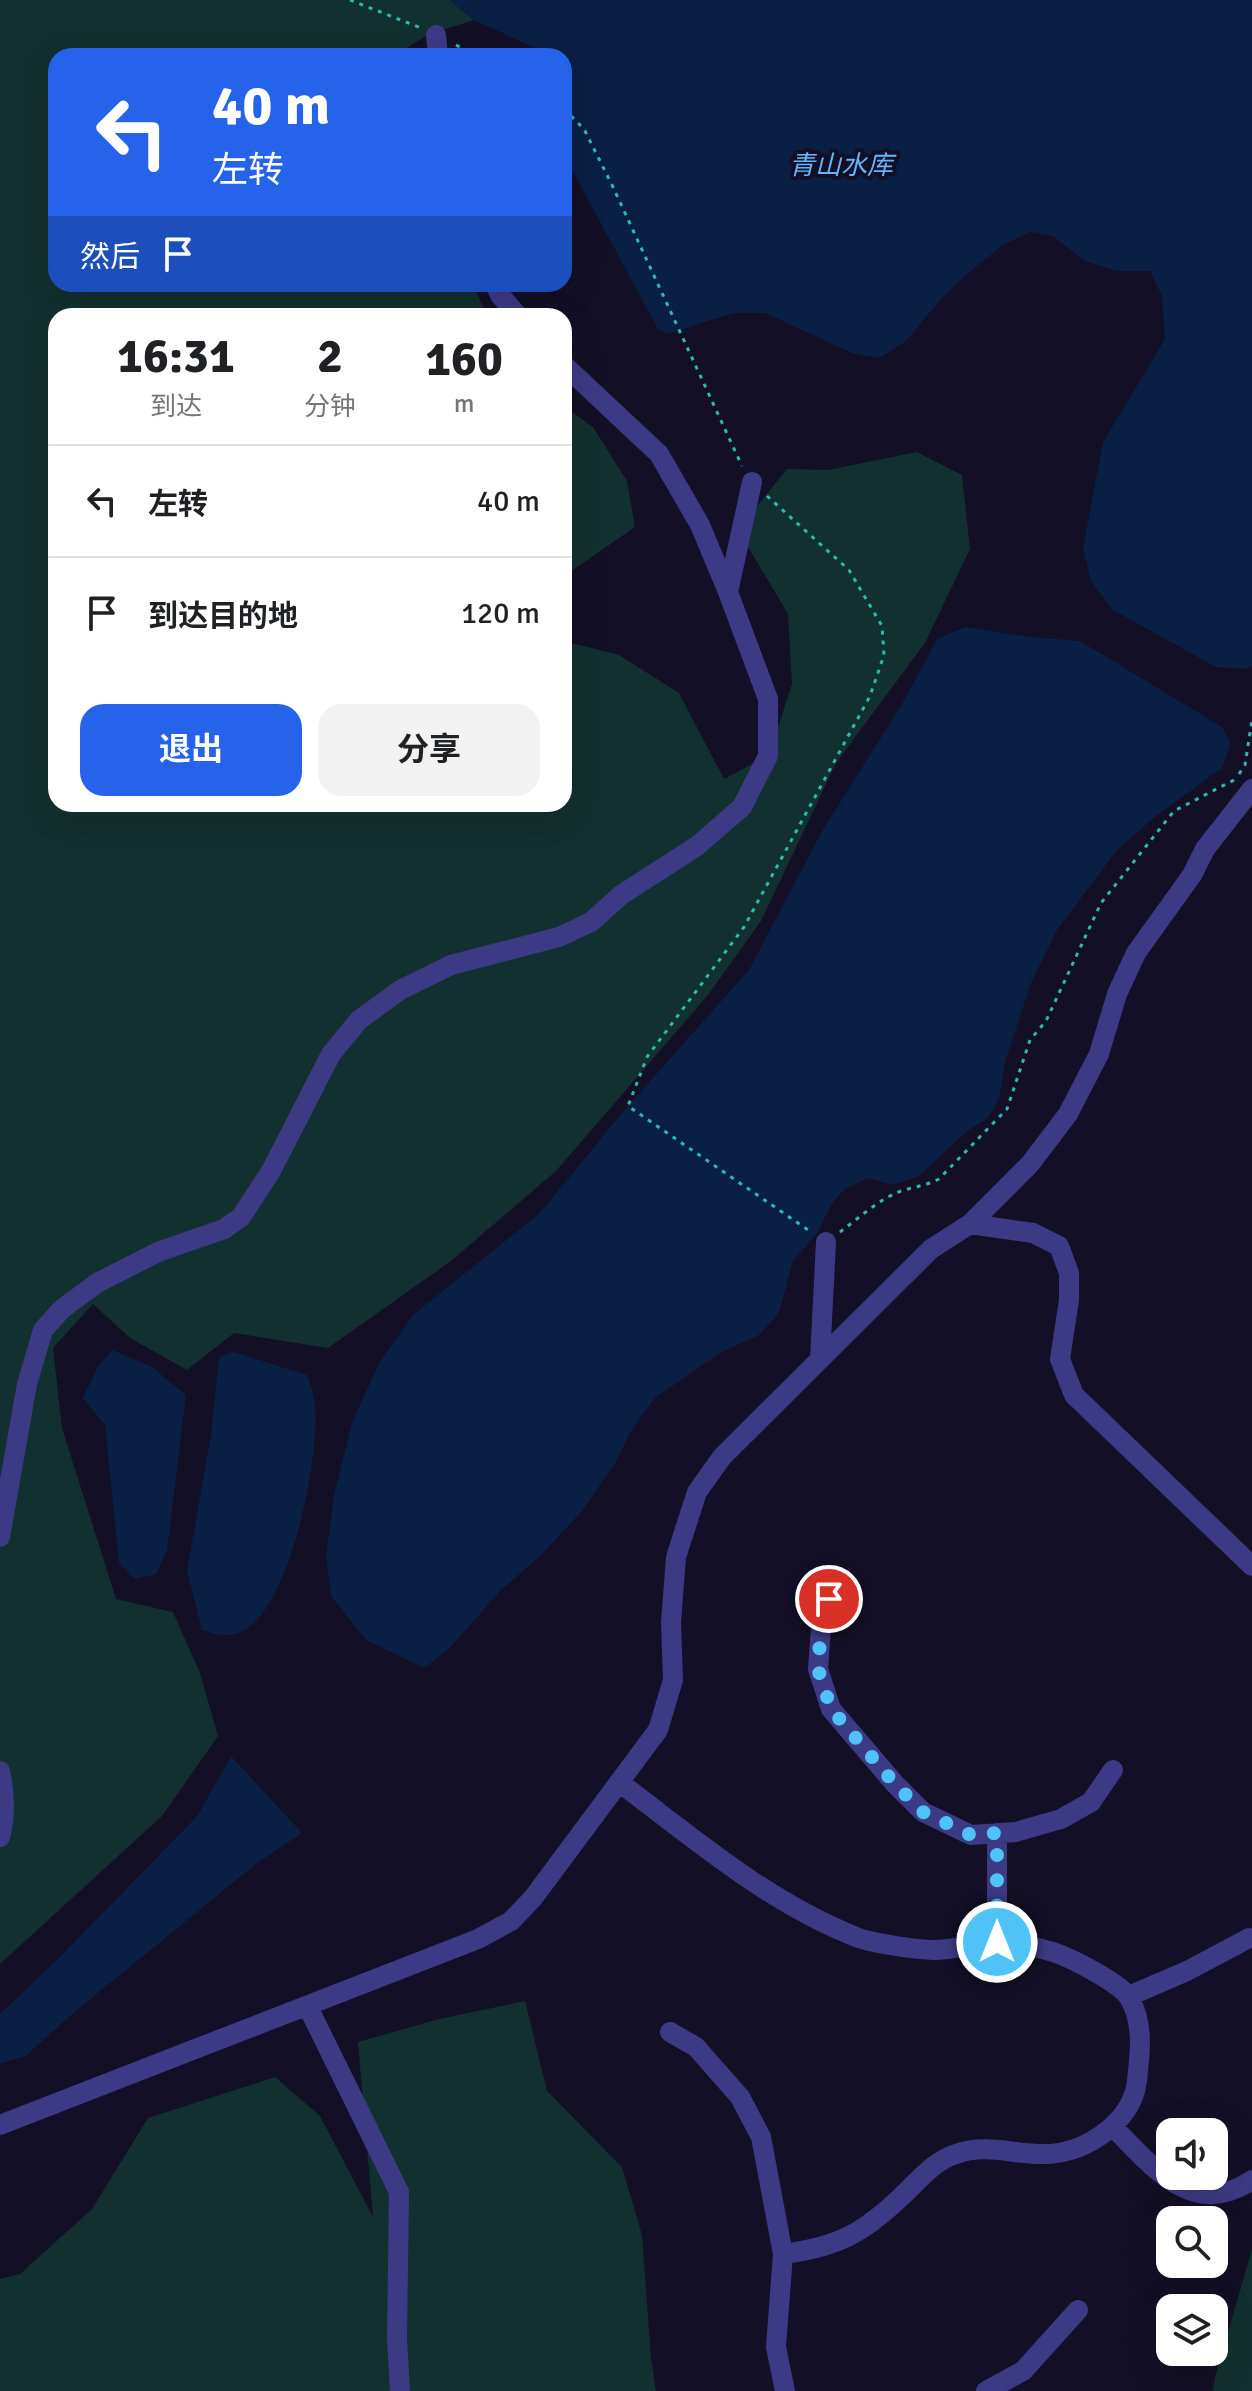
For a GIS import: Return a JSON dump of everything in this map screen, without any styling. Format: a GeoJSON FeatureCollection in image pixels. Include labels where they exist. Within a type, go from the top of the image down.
{"type":"FeatureCollection","features":[{"type":"Feature","properties":{"kind":"street"},"geometry":{"type":"LineString","coordinates":[[499,292],[511,308]]}},
{"type":"Feature","properties":{"kind":"street"},"geometry":{"type":"LineString","coordinates":[[0,1537],[27,1384],[43,1330],[62,1309],[97,1283],[158,1252],[224,1229],[241,1217],[271,1171],[331,1054],[359,1020],[400,990],[451,965],[559,937],[591,922],[621,895],[697,846],[742,807],[768,756],[768,699],[700,525],[659,454],[572,372]]}},
{"type":"Feature","properties":{"kind":"street"},"geometry":{"type":"LineString","coordinates":[[728,592],[752,482]]}},
{"type":"Feature","properties":{"kind":"street"},"geometry":{"type":"LineString","coordinates":[[0,2125],[478,1939],[511,1921],[533,1898],[658,1730],[673,1680],[671,1622],[676,1557],[697,1492],[722,1457],[931,1249],[970,1224],[1030,1164],[1068,1114],[1099,1054],[1117,994],[1136,953],[1192,875],[1205,849],[1252,789]]}},
{"type":"Feature","properties":{"kind":"street"},"geometry":{"type":"LineString","coordinates":[[970,1224],[1033,1233],[1059,1246],[1069,1273],[1069,1300],[1060,1359],[1074,1395],[1252,1566]]}},
{"type":"Feature","properties":{"kind":"street"},"geometry":{"type":"LineString","coordinates":[[820,1359],[826,1242]]}},
{"type":"Feature","properties":{"kind":"street"},"geometry":{"type":"LineString","coordinates":[[829,1599],[821,1627],[818,1669],[831,1709],[923,1812],[971,1835],[1016,1832],[1061,1819],[1091,1802],[1113,1770]]}},
{"type":"Feature","properties":{"kind":"street"},"geometry":{"type":"LineString","coordinates":[[0,1771],[5,1794],[0,1837]]}},
{"type":"Feature","properties":{"kind":"street"},"geometry":{"type":"LineString","coordinates":[[619,1782],[735,1870],[807,1915],[860,1939],[932,1950],[997,1942],[1054,1952],[1104,1977],[1129,1996],[1140,2023],[1135,2097],[1113,2127],[1090,2143],[1064,2153],[1035,2156],[983,2150],[956,2154],[930,2168],[864,2229],[819,2249],[783,2254]]}},
{"type":"Feature","properties":{"kind":"street"},"geometry":{"type":"LineString","coordinates":[[997,1833],[997,1942]]}},
{"type":"Feature","properties":{"kind":"street"},"geometry":{"type":"LineString","coordinates":[[1129,1996],[1187,1971],[1249,1938]]}},
{"type":"Feature","properties":{"kind":"street"},"geometry":{"type":"LineString","coordinates":[[308,2007],[399,2192],[397,2340],[400,2391]]}},
{"type":"Feature","properties":{"kind":"street"},"geometry":{"type":"LineString","coordinates":[[670,2032],[696,2047],[740,2097],[761,2137],[783,2254],[776,2347],[785,2391]]}},
{"type":"Feature","properties":{"kind":"street"},"geometry":{"type":"LineString","coordinates":[[1113,2127],[1154,2168],[1185,2190],[1212,2196],[1235,2191],[1252,2180]]}},
{"type":"Feature","properties":{"kind":"street"},"geometry":{"type":"LineString","coordinates":[[986,2391],[1023,2371],[1078,2310]]}},
{"type":"Feature","properties":{"kind":"path"},"geometry":{"type":"LineString","coordinates":[[350,0],[437,46]]}},
{"type":"Feature","properties":{"kind":"path"},"geometry":{"type":"LineString","coordinates":[[572,117],[584,129],[613,187],[739,462]]}},
{"type":"Feature","properties":{"kind":"path"},"geometry":{"type":"LineString","coordinates":[[628,1106],[826,1242],[884,1200],[939,1179],[1007,1109],[1030,1040],[1046,1021],[1101,903],[1174,811],[1235,779],[1245,765],[1252,720]]}},
{"type":"Feature","properties":{"kind":"green space"},"geometry":{"type":"Polygon","coordinates":[[[0,0],[450,0],[474,20],[427,35],[407,48],[48,48],[48,292],[476,292],[484,308],[48,308],[48,812],[572,812],[572,643],[619,655],[679,693],[724,779],[769,755],[792,684],[788,614],[738,530],[787,469],[828,470],[917,452],[962,475],[970,549],[925,643],[836,763],[761,921],[708,995],[556,1171],[451,1261],[328,1348],[234,1333],[187,1370],[130,1338],[93,1304],[53,1348],[62,1428],[116,1599],[173,1612],[200,1673],[218,1736],[162,1816],[0,1964],[0,0]]]}},
{"type":"Feature","properties":{"kind":"green space"},"geometry":{"type":"Polygon","coordinates":[[[572,412],[593,427],[627,481],[635,527],[572,570],[572,412]]]}},
{"type":"Feature","properties":{"kind":"green space"},"geometry":{"type":"Polygon","coordinates":[[[525,2001],[547,2091],[622,2167],[642,2235],[656,2391],[0,2391],[0,2279],[20,2274],[92,2209],[148,2118],[275,2077],[320,2116],[373,2217],[358,2042],[439,2019],[525,2001]]]}},
{"type":"Feature","properties":{"kind":"green space"},"geometry":{"type":"Polygon","coordinates":[[[1252,2249],[1252,2391],[1213,2391],[1218,2366],[1228,2366],[1228,2332],[1252,2249]]]}},
{"type":"Feature","properties":{"kind":"water","name":"青山水库"},"geometry":{"type":"Polygon","coordinates":[[[450,0],[1252,0],[1252,666],[1247,669],[1216,667],[1113,610],[1091,581],[1083,548],[1103,442],[1165,339],[1162,296],[1150,271],[1116,271],[1085,261],[1053,236],[1030,232],[1003,245],[967,274],[905,342],[879,358],[852,353],[765,313],[733,313],[667,334],[658,329],[572,170],[572,48],[535,48],[474,20],[450,0]]]}},
{"type":"Feature","properties":{"kind":"water"},"geometry":{"type":"Polygon","coordinates":[[[966,627],[1080,641],[1222,727],[1231,744],[1222,768],[1156,816],[1117,850],[1057,930],[1031,983],[1005,1062],[999,1099],[988,1118],[967,1131],[919,1176],[893,1185],[868,1178],[845,1189],[833,1202],[816,1235],[793,1261],[779,1313],[759,1335],[720,1353],[655,1398],[582,1511],[540,1556],[501,1590],[449,1649],[424,1668],[366,1640],[331,1596],[326,1556],[334,1495],[352,1423],[379,1363],[413,1315],[539,1214],[628,1106],[749,970],[821,833],[902,704],[938,638],[966,627]]]}},
{"type":"Feature","properties":{"kind":"water"},"geometry":{"type":"Polygon","coordinates":[[[112,1350],[152,1367],[186,1395],[167,1551],[156,1574],[135,1579],[119,1563],[105,1425],[83,1398],[97,1368],[112,1350]]]}},
{"type":"Feature","properties":{"kind":"water"},"geometry":{"type":"Polygon","coordinates":[[[234,1352],[307,1375],[314,1401],[315,1428],[313,1458],[299,1528],[275,1593],[260,1616],[243,1631],[222,1635],[202,1630],[187,1571],[211,1435],[219,1357],[234,1352]]]}},
{"type":"Feature","properties":{"kind":"water"},"geometry":{"type":"Polygon","coordinates":[[[231,1756],[302,1833],[256,1864],[72,2014],[27,2055],[0,2064],[0,2014],[198,1815],[231,1756]]]}},
{"type":"Feature","properties":{"kind":"route"},"geometry":{"type":"LineString","coordinates":[[829,1599],[821,1627],[818,1669],[831,1709],[923,1812],[971,1835],[997,1833],[997,1942]]}}]}
